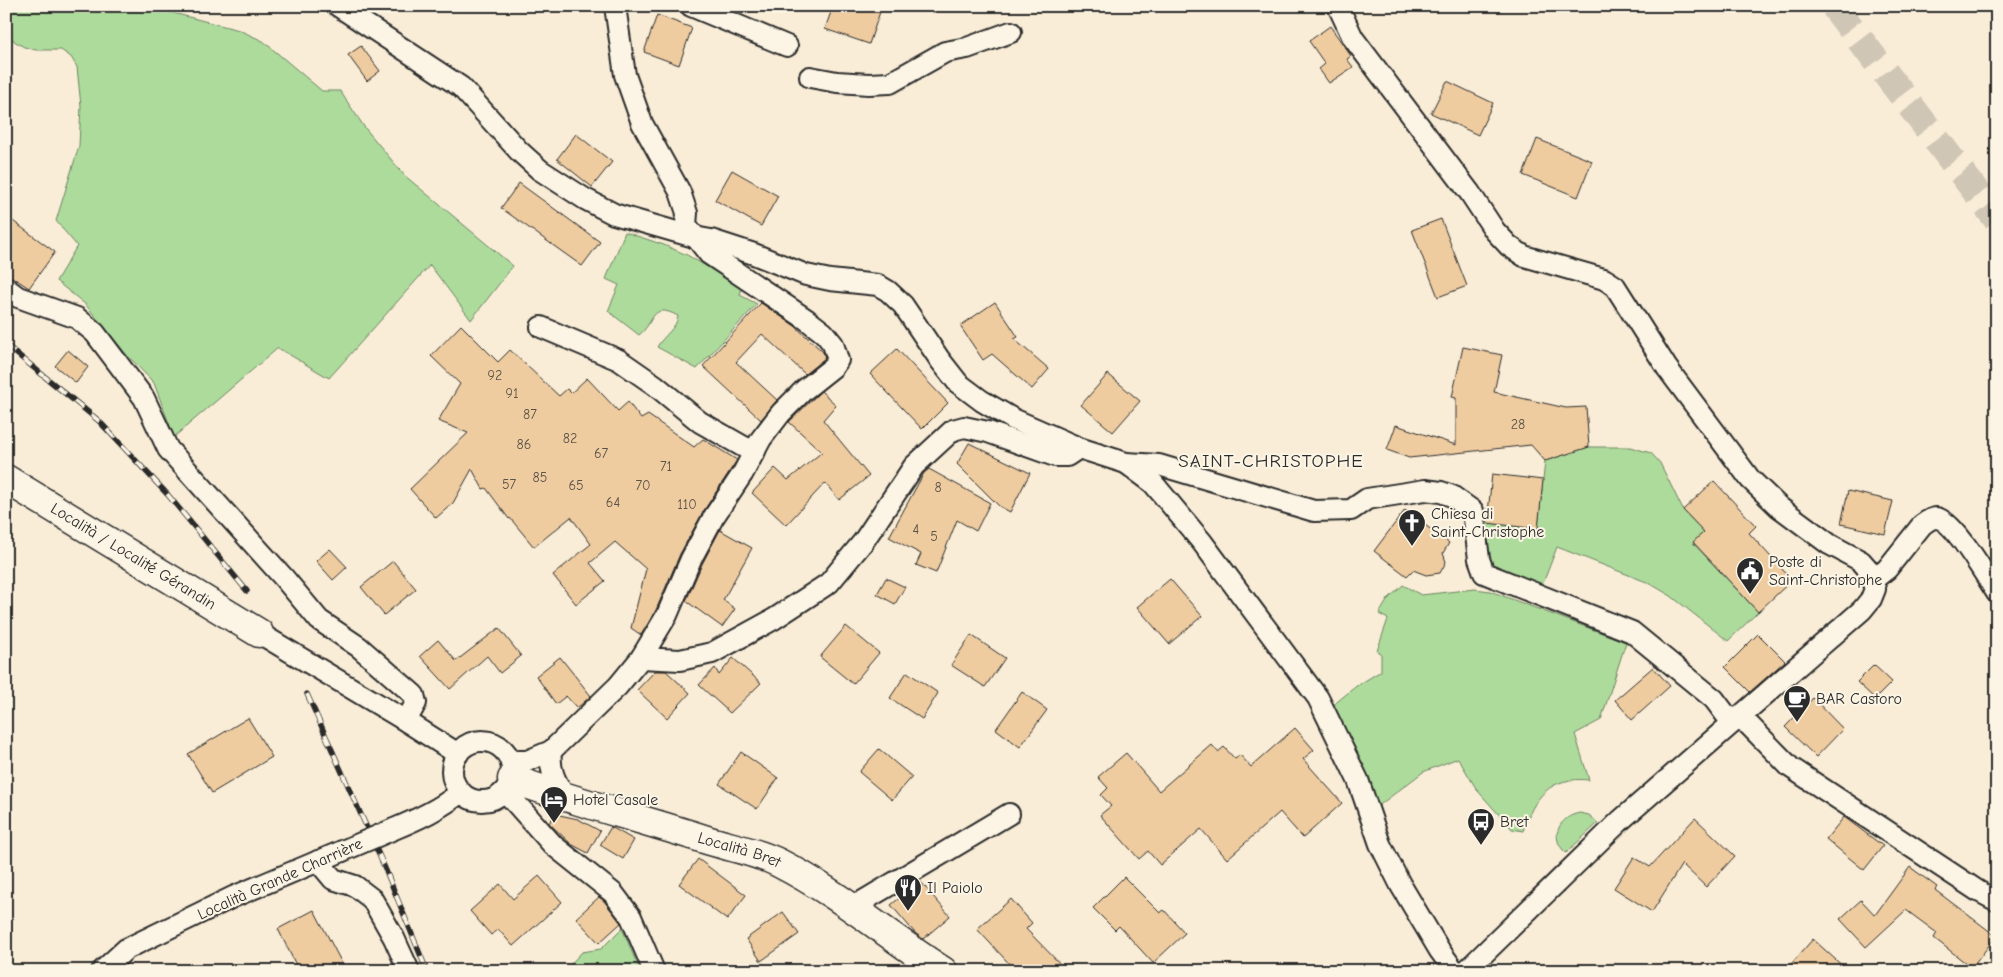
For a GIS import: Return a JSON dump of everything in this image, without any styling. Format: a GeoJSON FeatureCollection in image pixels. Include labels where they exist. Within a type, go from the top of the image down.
{"type":"FeatureCollection","features":[{"type":"Feature","properties":{"kind":"street"},"geometry":{"type":"LineString","coordinates":[[338,6],[461,87],[519,151],[547,175],[585,199],[614,214],[694,237],[711,240],[754,254],[806,275],[830,280],[878,285],[888,290],[903,305],[940,360],[958,382],[982,401],[1013,418],[1079,448],[1126,463],[1158,465],[1314,511],[1351,510],[1367,500],[1425,490],[1441,492],[1452,496],[1473,510],[1479,559],[1484,573],[1632,632],[1714,699],[1726,715],[1748,724],[1790,767],[1978,891],[1997,901]]}},
{"type":"Feature","properties":{"kind":"street"},"geometry":{"type":"LineString","coordinates":[[615,6],[625,75],[642,123],[680,192],[688,213],[686,225],[709,254],[824,333],[833,344],[838,360],[833,367],[804,390],[761,439],[713,518],[691,559],[667,615],[640,658],[618,686],[551,751],[527,761],[509,777],[496,798],[488,800],[474,799],[461,792],[455,783],[452,773],[453,763],[464,747],[473,742],[482,741],[500,746],[509,777],[553,845],[613,893],[631,917],[654,971]]}},
{"type":"Feature","properties":{"kind":"street"},"geometry":{"type":"LineString","coordinates":[[691,6],[788,46]]}},
{"type":"Feature","properties":{"kind":"street"},"geometry":{"type":"LineString","coordinates":[[1338,6],[1353,38],[1470,193],[1495,231],[1509,246],[1524,256],[1604,279],[1615,286],[1667,368],[1750,479],[1779,507],[1822,539],[1861,561],[1868,569],[1875,589],[1871,599],[1862,610],[1621,820],[1466,971]]}},
{"type":"Feature","properties":{"kind":"street"},"geometry":{"type":"LineString","coordinates":[[810,77],[825,81],[869,84],[890,83],[945,52],[967,48],[1011,32]]}},
{"type":"Feature","properties":{"kind":"street"},"geometry":{"type":"LineString","coordinates":[[6,288],[18,297],[77,318],[95,333],[144,398],[168,448],[278,571],[319,620],[359,647],[414,695],[416,703],[406,721]]}},
{"type":"Feature","properties":{"kind":"street"},"geometry":{"type":"LineString","coordinates":[[542,326],[619,360],[655,385],[700,422],[744,447],[755,450]]}},
{"type":"Feature","properties":{"kind":"street"},"geometry":{"type":"LineString","coordinates":[[640,658],[680,660],[712,653],[774,619],[830,583],[863,542],[914,466],[953,430],[964,427],[988,432],[1055,456],[1067,456],[1079,448]]}},
{"type":"Feature","properties":{"kind":"street"},"geometry":{"type":"LineString","coordinates":[[1126,463],[1153,483],[1202,542],[1318,698],[1358,780],[1380,844],[1400,884],[1444,957],[1452,969],[1457,971]]}},
{"type":"Feature","properties":{"kind":"street","name":"Località / Localité Gérandin"},"geometry":{"type":"LineString","coordinates":[[6,479],[259,633]]}},
{"type":"Feature","properties":{"kind":"street"},"geometry":{"type":"LineString","coordinates":[[1873,580],[1887,569],[1922,525],[1936,518],[1946,522],[1955,532],[1997,593]]}},
{"type":"Feature","properties":{"kind":"street"},"geometry":{"type":"LineString","coordinates":[[259,633],[458,754]]}},
{"type":"Feature","properties":{"kind":"street"},"geometry":{"type":"LineString","coordinates":[[551,751],[550,765],[554,780],[565,797]]}},
{"type":"Feature","properties":{"kind":"street","name":"Località Bret"},"geometry":{"type":"LineString","coordinates":[[509,777],[565,797],[662,825],[777,862],[853,907],[943,971]]}},
{"type":"Feature","properties":{"kind":"street","name":"Località Grande Charrière"},"geometry":{"type":"LineString","coordinates":[[102,971],[126,949],[233,897],[426,816],[444,806],[461,792]]}},
{"type":"Feature","properties":{"kind":"street"},"geometry":{"type":"LineString","coordinates":[[853,907],[1009,814]]}},
{"type":"Feature","properties":{"kind":"street"},"geometry":{"type":"LineString","coordinates":[[318,861],[333,879],[355,886],[372,899],[394,938],[409,971]]}},
{"type":"Feature","properties":{"kind":"green space"},"geometry":{"type":"Polygon","coordinates":[[[6,6],[146,6],[239,30],[263,41],[322,91],[340,91],[365,128],[404,175],[513,266],[471,320],[430,265],[329,378],[278,348],[174,437],[154,383],[127,355],[85,304],[56,281],[77,246],[56,221],[79,146],[81,106],[77,67],[71,57],[61,50],[36,50],[24,47],[14,41],[6,27],[6,6]]]}},
{"type":"Feature","properties":{"kind":"green space"},"geometry":{"type":"Polygon","coordinates":[[[625,232],[687,255],[742,287],[740,295],[757,304],[697,369],[657,347],[675,324],[678,316],[669,312],[658,312],[639,335],[608,311],[619,285],[606,279],[625,232]]]}},
{"type":"Feature","properties":{"kind":"green space"},"geometry":{"type":"Polygon","coordinates":[[[1589,447],[1630,447],[1651,453],[1660,463],[1683,510],[1704,532],[1693,543],[1758,612],[1728,641],[1671,596],[1649,583],[1557,547],[1542,586],[1491,565],[1484,539],[1487,523],[1538,528],[1545,461],[1589,447]]]}},
{"type":"Feature","properties":{"kind":"green space"},"geometry":{"type":"Polygon","coordinates":[[[1403,585],[1421,595],[1475,589],[1490,591],[1626,642],[1601,720],[1575,734],[1589,780],[1564,782],[1554,785],[1545,791],[1532,808],[1523,831],[1512,829],[1493,808],[1477,790],[1458,758],[1423,772],[1377,807],[1332,706],[1355,687],[1381,671],[1381,654],[1377,651],[1388,619],[1379,614],[1388,599],[1403,585]]]}},
{"type":"Feature","properties":{"kind":"green space"},"geometry":{"type":"Polygon","coordinates":[[[1580,813],[1589,815],[1598,823],[1566,853],[1558,840],[1559,828],[1567,818],[1580,813]]]}},
{"type":"Feature","properties":{"kind":"green space"},"geometry":{"type":"Polygon","coordinates":[[[622,928],[640,971],[564,971],[582,952],[601,949],[622,928]]]}},
{"type":"Feature","properties":{"kind":"building"},"geometry":{"type":"Polygon","coordinates":[[[833,6],[882,6],[869,44],[825,29],[833,6]]]}},
{"type":"Feature","properties":{"kind":"building"},"geometry":{"type":"Polygon","coordinates":[[[657,15],[692,28],[679,65],[644,52],[657,15]]]}},
{"type":"Feature","properties":{"kind":"building"},"geometry":{"type":"Polygon","coordinates":[[[1330,26],[1351,56],[1347,59],[1353,67],[1329,83],[1319,69],[1325,64],[1309,41],[1330,26]]]}},
{"type":"Feature","properties":{"kind":"building"},"geometry":{"type":"Polygon","coordinates":[[[361,46],[380,71],[367,81],[348,55],[361,46]]]}},
{"type":"Feature","properties":{"kind":"building"},"geometry":{"type":"Polygon","coordinates":[[[1447,81],[1493,103],[1478,135],[1431,113],[1447,81]]]}},
{"type":"Feature","properties":{"kind":"building"},"geometry":{"type":"Polygon","coordinates":[[[576,134],[612,162],[592,187],[557,159],[576,134]]]}},
{"type":"Feature","properties":{"kind":"building"},"geometry":{"type":"Polygon","coordinates":[[[1537,139],[1592,161],[1578,197],[1523,175],[1537,139]]]}},
{"type":"Feature","properties":{"kind":"building"},"geometry":{"type":"Polygon","coordinates":[[[732,170],[778,196],[761,226],[715,200],[732,170]]]}},
{"type":"Feature","properties":{"kind":"building"},"geometry":{"type":"Polygon","coordinates":[[[519,183],[600,242],[582,266],[501,208],[519,183]]]}},
{"type":"Feature","properties":{"kind":"building"},"geometry":{"type":"Polygon","coordinates":[[[6,216],[55,252],[29,288],[6,273],[6,216]]]}},
{"type":"Feature","properties":{"kind":"building"},"geometry":{"type":"Polygon","coordinates":[[[1441,219],[1467,286],[1438,297],[1412,230],[1441,219]]]}},
{"type":"Feature","properties":{"kind":"building"},"geometry":{"type":"Polygon","coordinates":[[[995,302],[1018,337],[1014,339],[1049,369],[1032,389],[992,354],[983,360],[960,326],[995,302]]]}},
{"type":"Feature","properties":{"kind":"building"},"geometry":{"type":"Polygon","coordinates":[[[761,303],[795,326],[823,352],[825,358],[805,374],[762,334],[736,362],[777,400],[761,420],[703,366],[761,303]]]}},
{"type":"Feature","properties":{"kind":"building"},"geometry":{"type":"Polygon","coordinates":[[[461,325],[498,362],[510,350],[559,396],[567,389],[571,393],[587,378],[618,411],[628,402],[641,419],[648,415],[694,447],[703,439],[737,460],[703,512],[680,554],[656,610],[641,635],[631,628],[646,569],[615,542],[590,563],[605,581],[576,604],[553,575],[591,544],[571,517],[534,547],[509,519],[486,488],[483,489],[472,469],[453,503],[436,518],[410,489],[468,433],[438,421],[460,384],[431,356],[461,325]]]}},
{"type":"Feature","properties":{"kind":"building"},"geometry":{"type":"Polygon","coordinates":[[[1463,347],[1502,355],[1494,392],[1566,408],[1586,407],[1589,447],[1545,461],[1531,445],[1409,458],[1387,450],[1396,425],[1456,445],[1456,398],[1452,397],[1463,347]]]}},
{"type":"Feature","properties":{"kind":"building"},"geometry":{"type":"Polygon","coordinates":[[[897,349],[948,403],[922,429],[870,374],[897,349]]]}},
{"type":"Feature","properties":{"kind":"building"},"geometry":{"type":"Polygon","coordinates":[[[68,350],[88,367],[76,383],[55,366],[68,350]]]}},
{"type":"Feature","properties":{"kind":"building"},"geometry":{"type":"Polygon","coordinates":[[[1108,374],[1140,401],[1113,432],[1081,405],[1108,374]]]}},
{"type":"Feature","properties":{"kind":"building"},"geometry":{"type":"Polygon","coordinates":[[[821,391],[836,405],[823,420],[869,476],[839,500],[825,483],[786,525],[752,493],[775,468],[788,480],[822,452],[789,422],[821,391]]]}},
{"type":"Feature","properties":{"kind":"building"},"geometry":{"type":"Polygon","coordinates":[[[969,443],[1030,473],[1010,512],[999,506],[957,464],[969,443]]]}},
{"type":"Feature","properties":{"kind":"building"},"geometry":{"type":"Polygon","coordinates":[[[929,469],[990,503],[976,531],[957,520],[936,573],[916,565],[921,554],[889,537],[924,473],[929,469]]]}},
{"type":"Feature","properties":{"kind":"building"},"geometry":{"type":"Polygon","coordinates":[[[1492,474],[1543,480],[1538,529],[1487,523],[1492,474]]]}},
{"type":"Feature","properties":{"kind":"building"},"geometry":{"type":"Polygon","coordinates":[[[1714,481],[1756,526],[1749,533],[1792,580],[1758,612],[1693,542],[1704,532],[1683,510],[1714,481]]]}},
{"type":"Feature","properties":{"kind":"building"},"geometry":{"type":"Polygon","coordinates":[[[1848,491],[1893,501],[1885,534],[1841,524],[1848,491]]]}},
{"type":"Feature","properties":{"kind":"building","name":"Chiesa di Saint-Christophe"},"geometry":{"type":"Polygon","coordinates":[[[1405,510],[1449,543],[1443,553],[1446,562],[1440,573],[1426,575],[1413,570],[1407,576],[1374,551],[1405,510]]]}},
{"type":"Feature","properties":{"kind":"building"},"geometry":{"type":"Polygon","coordinates":[[[720,530],[752,548],[723,600],[735,609],[722,627],[686,601],[702,564],[720,530]]]}},
{"type":"Feature","properties":{"kind":"building"},"geometry":{"type":"Polygon","coordinates":[[[330,549],[347,567],[333,580],[316,561],[330,549]]]}},
{"type":"Feature","properties":{"kind":"building"},"geometry":{"type":"Polygon","coordinates":[[[393,561],[416,589],[384,615],[361,587],[393,561]]]}},
{"type":"Feature","properties":{"kind":"building"},"geometry":{"type":"Polygon","coordinates":[[[886,578],[905,587],[895,604],[877,594],[886,578]]]}},
{"type":"Feature","properties":{"kind":"building"},"geometry":{"type":"Polygon","coordinates":[[[1170,579],[1202,616],[1169,644],[1137,607],[1170,579]]]}},
{"type":"Feature","properties":{"kind":"building"},"geometry":{"type":"Polygon","coordinates":[[[846,626],[879,653],[853,684],[820,657],[846,626]]]}},
{"type":"Feature","properties":{"kind":"building"},"geometry":{"type":"Polygon","coordinates":[[[499,628],[521,656],[500,673],[487,656],[450,689],[420,656],[438,640],[456,661],[499,628]]]}},
{"type":"Feature","properties":{"kind":"building"},"geometry":{"type":"Polygon","coordinates":[[[1758,634],[1785,661],[1750,692],[1725,667],[1758,634]]]}},
{"type":"Feature","properties":{"kind":"building"},"geometry":{"type":"Polygon","coordinates":[[[971,635],[1005,658],[985,687],[951,665],[971,635]]]}},
{"type":"Feature","properties":{"kind":"building"},"geometry":{"type":"Polygon","coordinates":[[[560,657],[591,696],[577,708],[566,696],[556,704],[536,676],[560,657]]]}},
{"type":"Feature","properties":{"kind":"building"},"geometry":{"type":"Polygon","coordinates":[[[733,658],[761,683],[730,713],[699,685],[715,668],[719,675],[733,658]]]}},
{"type":"Feature","properties":{"kind":"building"},"geometry":{"type":"Polygon","coordinates":[[[1874,665],[1892,682],[1875,699],[1857,682],[1874,665]]]}},
{"type":"Feature","properties":{"kind":"building"},"geometry":{"type":"Polygon","coordinates":[[[1653,667],[1670,686],[1632,720],[1615,700],[1653,667]]]}},
{"type":"Feature","properties":{"kind":"building"},"geometry":{"type":"Polygon","coordinates":[[[655,671],[666,671],[690,693],[667,718],[637,690],[655,671]]]}},
{"type":"Feature","properties":{"kind":"building"},"geometry":{"type":"Polygon","coordinates":[[[907,672],[938,693],[922,719],[890,698],[907,672]]]}},
{"type":"Feature","properties":{"kind":"building"},"geometry":{"type":"Polygon","coordinates":[[[1022,692],[1047,710],[1020,747],[996,729],[1022,692]]]}},
{"type":"Feature","properties":{"kind":"building"},"geometry":{"type":"Polygon","coordinates":[[[1813,698],[1843,729],[1816,757],[1785,727],[1813,698]]]}},
{"type":"Feature","properties":{"kind":"building"},"geometry":{"type":"Polygon","coordinates":[[[248,718],[272,757],[212,793],[188,754],[248,718]]]}},
{"type":"Feature","properties":{"kind":"building"},"geometry":{"type":"Polygon","coordinates":[[[1295,728],[1314,750],[1303,759],[1342,803],[1303,838],[1280,812],[1227,859],[1201,829],[1160,865],[1148,851],[1139,859],[1100,815],[1111,806],[1101,795],[1108,788],[1098,777],[1126,753],[1159,791],[1212,745],[1218,752],[1224,747],[1235,759],[1240,755],[1251,767],[1295,728]]]}},
{"type":"Feature","properties":{"kind":"building"},"geometry":{"type":"Polygon","coordinates":[[[879,749],[912,777],[892,800],[859,772],[879,749]]]}},
{"type":"Feature","properties":{"kind":"building"},"geometry":{"type":"Polygon","coordinates":[[[741,752],[778,778],[757,809],[719,784],[741,752]]]}},
{"type":"Feature","properties":{"kind":"building"},"geometry":{"type":"Polygon","coordinates":[[[555,814],[578,819],[600,831],[588,853],[571,844],[549,823],[555,814]]]}},
{"type":"Feature","properties":{"kind":"building"},"geometry":{"type":"Polygon","coordinates":[[[1844,817],[1883,846],[1864,870],[1826,839],[1844,817]]]}},
{"type":"Feature","properties":{"kind":"building"},"geometry":{"type":"Polygon","coordinates":[[[1695,818],[1735,856],[1706,887],[1682,864],[1652,912],[1614,888],[1634,857],[1650,867],[1695,818]]]}},
{"type":"Feature","properties":{"kind":"building"},"geometry":{"type":"Polygon","coordinates":[[[611,827],[634,840],[623,859],[600,845],[611,827]]]}},
{"type":"Feature","properties":{"kind":"building"},"geometry":{"type":"Polygon","coordinates":[[[698,859],[746,895],[727,920],[679,884],[698,859]]]}},
{"type":"Feature","properties":{"kind":"building"},"geometry":{"type":"Polygon","coordinates":[[[1910,867],[1937,887],[1935,890],[1996,936],[1972,968],[1934,938],[1937,933],[1906,910],[1866,947],[1840,919],[1861,900],[1875,915],[1910,867]]]}},
{"type":"Feature","properties":{"kind":"building"},"geometry":{"type":"Polygon","coordinates":[[[539,876],[562,902],[513,946],[498,929],[491,935],[470,911],[500,884],[513,899],[539,876]]]}},
{"type":"Feature","properties":{"kind":"building"},"geometry":{"type":"Polygon","coordinates":[[[1124,877],[1160,913],[1164,910],[1185,933],[1153,963],[1119,926],[1115,930],[1093,908],[1124,877]]]}},
{"type":"Feature","properties":{"kind":"building"},"geometry":{"type":"Polygon","coordinates":[[[920,881],[950,916],[923,939],[915,933],[891,905],[920,881]]]}},
{"type":"Feature","properties":{"kind":"building"},"geometry":{"type":"Polygon","coordinates":[[[599,897],[621,923],[599,943],[576,918],[599,897]]]}},
{"type":"Feature","properties":{"kind":"building"},"geometry":{"type":"Polygon","coordinates":[[[1011,899],[1032,923],[1026,929],[1067,971],[1016,971],[977,929],[1011,899]]]}},
{"type":"Feature","properties":{"kind":"building"},"geometry":{"type":"Polygon","coordinates":[[[314,910],[346,971],[299,971],[278,929],[314,910]]]}},
{"type":"Feature","properties":{"kind":"building"},"geometry":{"type":"Polygon","coordinates":[[[783,912],[799,934],[761,961],[746,939],[783,912]]]}},
{"type":"Feature","properties":{"kind":"building"},"geometry":{"type":"Polygon","coordinates":[[[1813,939],[1848,971],[1785,971],[1813,939]]]}},
{"type":"Feature","properties":{"kind":"tunnel"},"geometry":{"type":"LineString","coordinates":[[1834,6],[1997,219]]}},
{"type":"Feature","properties":{"kind":"railway"},"geometry":{"type":"LineString","coordinates":[[6,345],[99,421],[168,495],[247,591]]}},
{"type":"Feature","properties":{"kind":"railway"},"geometry":{"type":"LineString","coordinates":[[307,694],[384,866],[427,971]]}},
{"type":"Feature","properties":{"kind":"place","name":"Chiesa di Saint-Christophe"},"geometry":{"type":"Point","coordinates":[1412,547]}},
{"type":"Feature","properties":{"kind":"place","name":"Poste di Saint-Christophe"},"geometry":{"type":"Point","coordinates":[1750,595]}},
{"type":"Feature","properties":{"kind":"place","name":"BAR Castoro"},"geometry":{"type":"Point","coordinates":[1797,723]}},
{"type":"Feature","properties":{"kind":"place","name":"Hotel Casale"},"geometry":{"type":"Point","coordinates":[554,824]}},
{"type":"Feature","properties":{"kind":"place","name":"Bret"},"geometry":{"type":"Point","coordinates":[1481,846]}},
{"type":"Feature","properties":{"kind":"place","name":"Il Paiolo"},"geometry":{"type":"Point","coordinates":[908,912]}},
{"type":"Feature","properties":{"kind":"district","name":"SAINT-CHRISTOPHE"},"geometry":{"type":"Point","coordinates":[1271,461]}}]}
